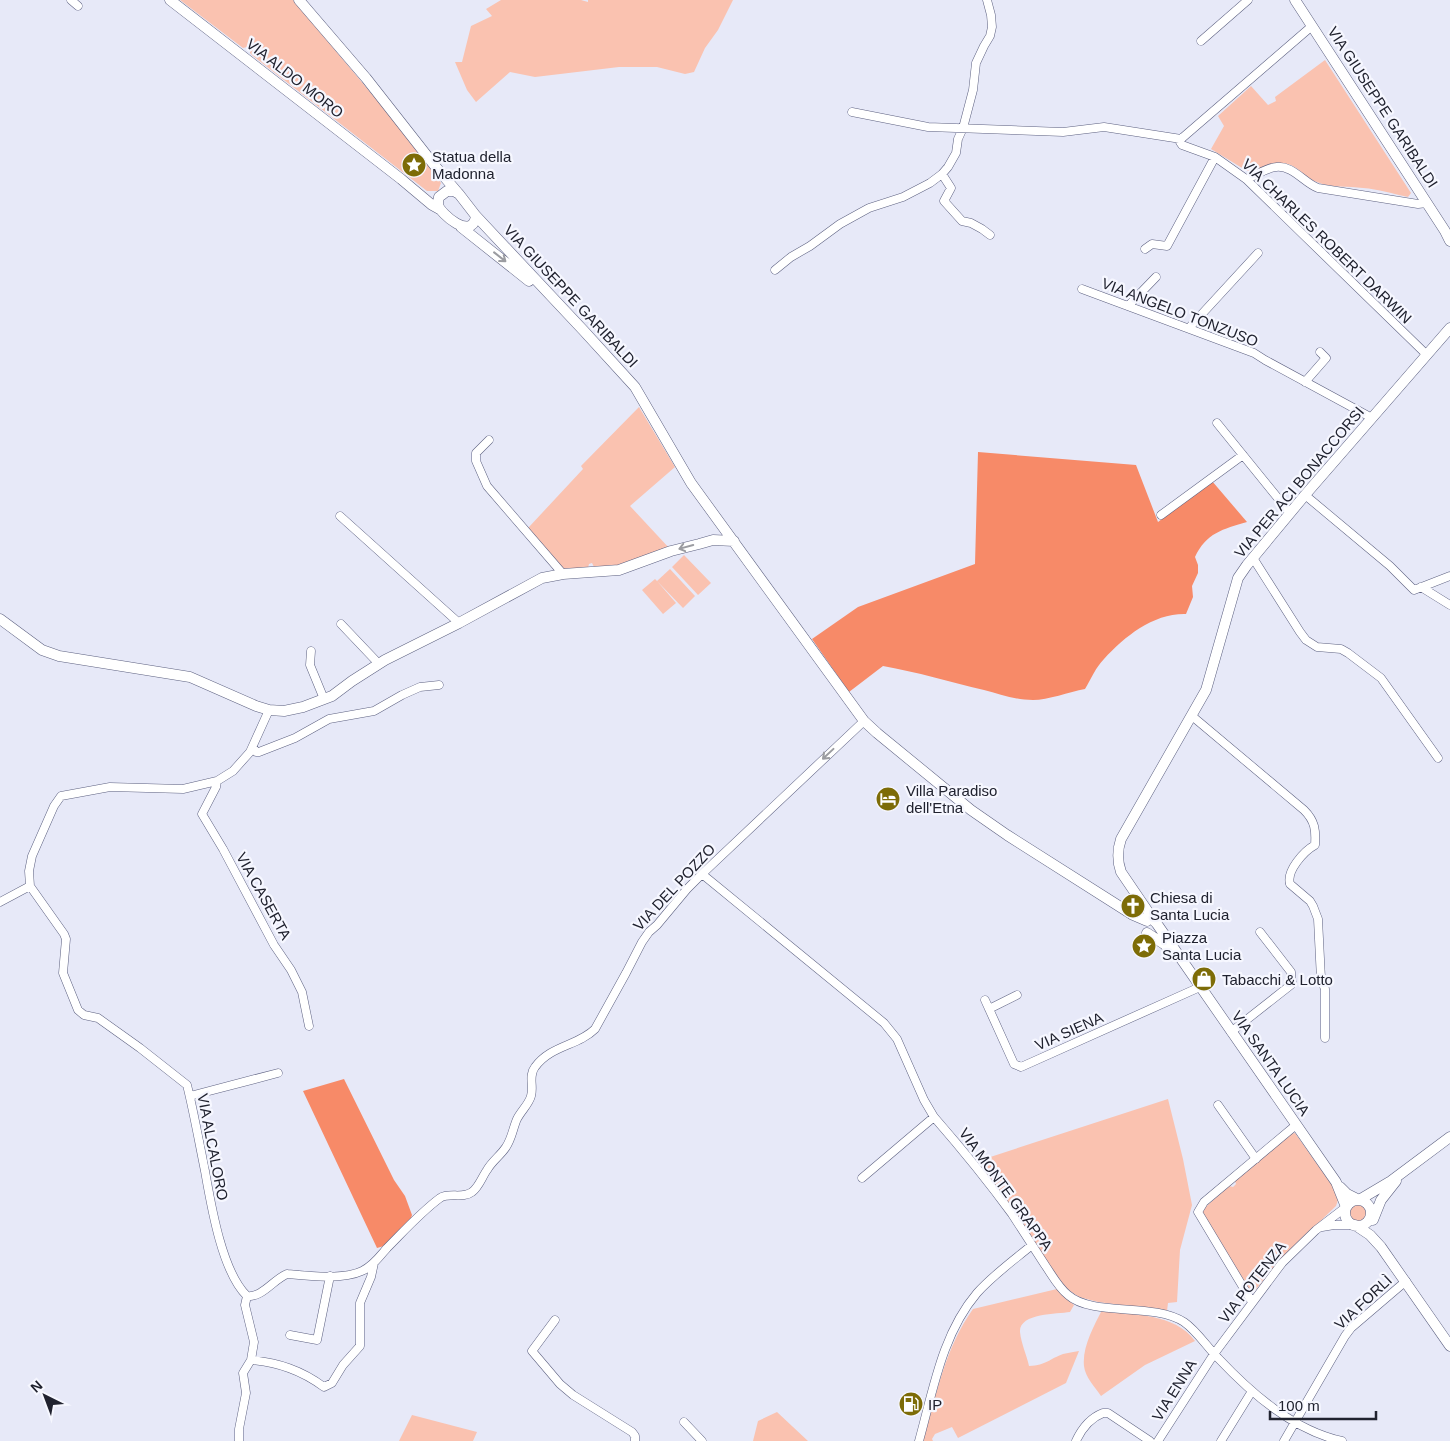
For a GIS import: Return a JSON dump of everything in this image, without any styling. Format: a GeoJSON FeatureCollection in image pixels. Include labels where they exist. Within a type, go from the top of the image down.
{"type":"FeatureCollection","features":[{"type":"Feature","properties":{"kind":"main road","name":"VIA ALDO MORO"},"geometry":{"type":"LineString","coordinates":[[170,0],[401,179]]}},
{"type":"Feature","properties":{"kind":"main road"},"geometry":{"type":"LineString","coordinates":[[300,0],[366,78],[427,157],[442,182],[442,194],[438,202],[441,210]]}},
{"type":"Feature","properties":{"kind":"main road","name":"VIA GIUSEPPE GARIBALDI"},"geometry":{"type":"LineString","coordinates":[[1295,0],[1450,241]]}},
{"type":"Feature","properties":{"kind":"main road","name":"VIA GIUSEPPE GARIBALDI"},"geometry":{"type":"LineString","coordinates":[[427,157],[476,216],[634,387],[691,484],[864,721],[970,810],[1150,924]]}},
{"type":"Feature","properties":{"kind":"main road"},"geometry":{"type":"LineString","coordinates":[[401,179],[426,194],[433,196],[450,190],[459,194]]}},
{"type":"Feature","properties":{"kind":"main road","name":"VIA GIUSEPPE GARIBALDI"},"geometry":{"type":"LineString","coordinates":[[401,179],[525,276],[576,332],[642,398]]}},
{"type":"Feature","properties":{"kind":"main road"},"geometry":{"type":"LineString","coordinates":[[462,227],[472,224],[476,216]]}},
{"type":"Feature","properties":{"kind":"main road","name":"VIA PER ACI BONACCORSI"},"geometry":{"type":"LineString","coordinates":[[1150,924],[1144,904],[1121,872],[1118,864],[1118,849],[1121,839],[1206,690],[1211,678],[1238,578],[1305,495],[1450,328]]}},
{"type":"Feature","properties":{"kind":"main road"},"geometry":{"type":"LineString","coordinates":[[0,619],[42,650],[59,656],[190,677],[270,710],[284,711],[303,707],[332,696],[379,664],[542,578],[563,574],[619,570],[672,551],[713,540],[734,541]]}},
{"type":"Feature","properties":{"kind":"main road","name":"VIA SANTA LUCIA"},"geometry":{"type":"LineString","coordinates":[[1150,924],[1183,962],[1336,1182]]}},
{"type":"Feature","properties":{"kind":"main road"},"geometry":{"type":"LineString","coordinates":[[1346,1207],[1379,1188],[1450,1137]]}},
{"type":"Feature","properties":{"kind":"main road"},"geometry":{"type":"LineString","coordinates":[[1355,1225],[1363,1224],[1373,1215],[1387,1192],[1407,1169]]}},
{"type":"Feature","properties":{"kind":"main road"},"geometry":{"type":"LineString","coordinates":[[1336,1182],[1347,1194],[1366,1203],[1373,1215],[1375,1235],[1382,1247],[1449,1342]]}},
{"type":"Feature","properties":{"kind":"main road"},"geometry":{"type":"LineString","coordinates":[[1336,1182],[1346,1207],[1346,1218],[1370,1235],[1382,1247]]}},
{"type":"Feature","properties":{"kind":"street"},"geometry":{"type":"LineString","coordinates":[[71,0],[78,6]]}},
{"type":"Feature","properties":{"kind":"street"},"geometry":{"type":"LineString","coordinates":[[775,270],[791,257],[861,212],[903,197],[942,174],[956,153],[958,139],[963,128],[973,90],[976,63],[990,36],[992,28],[987,0]]}},
{"type":"Feature","properties":{"kind":"street"},"geometry":{"type":"LineString","coordinates":[[1201,41],[1248,0]]}},
{"type":"Feature","properties":{"kind":"street"},"geometry":{"type":"LineString","coordinates":[[852,112],[910,124],[1063,132],[1104,126],[1181,139],[1312,26]]}},
{"type":"Feature","properties":{"kind":"street","name":"VIA CHARLES ROBERT DARWIN"},"geometry":{"type":"LineString","coordinates":[[1181,139],[1182,145],[1215,157],[1246,178],[1427,355]]}},
{"type":"Feature","properties":{"kind":"street"},"geometry":{"type":"LineString","coordinates":[[1145,249],[1152,244],[1167,246],[1215,157]]}},
{"type":"Feature","properties":{"kind":"street"},"geometry":{"type":"LineString","coordinates":[[1246,178],[1276,166],[1285,167],[1292,170],[1310,185],[1318,188],[1418,204],[1427,203]]}},
{"type":"Feature","properties":{"kind":"street"},"geometry":{"type":"LineString","coordinates":[[942,174],[951,188],[944,201],[962,221],[971,223],[990,235]]}},
{"type":"Feature","properties":{"kind":"street"},"geometry":{"type":"LineString","coordinates":[[1189,328],[1258,253]]}},
{"type":"Feature","properties":{"kind":"street"},"geometry":{"type":"LineString","coordinates":[[1128,306],[1156,277]]}},
{"type":"Feature","properties":{"kind":"street","name":"VIA ANGELO TONZUSO"},"geometry":{"type":"LineString","coordinates":[[1082,289],[1254,352],[1265,360],[1372,418]]}},
{"type":"Feature","properties":{"kind":"street"},"geometry":{"type":"LineString","coordinates":[[1305,382],[1326,358],[1320,352]]}},
{"type":"Feature","properties":{"kind":"street"},"geometry":{"type":"LineString","coordinates":[[1217,423],[1290,513]]}},
{"type":"Feature","properties":{"kind":"street"},"geometry":{"type":"LineString","coordinates":[[490,440],[476,453],[476,461],[487,486],[563,574]]}},
{"type":"Feature","properties":{"kind":"street"},"geometry":{"type":"LineString","coordinates":[[1161,515],[1243,456]]}},
{"type":"Feature","properties":{"kind":"street"},"geometry":{"type":"LineString","coordinates":[[1305,495],[1390,566],[1414,590],[1450,576]]}},
{"type":"Feature","properties":{"kind":"street"},"geometry":{"type":"LineString","coordinates":[[340,516],[459,623]]}},
{"type":"Feature","properties":{"kind":"street"},"geometry":{"type":"LineString","coordinates":[[1253,558],[1306,640],[1318,647],[1341,649],[1380,678],[1438,758]]}},
{"type":"Feature","properties":{"kind":"street"},"geometry":{"type":"LineString","coordinates":[[1421,588],[1450,604]]}},
{"type":"Feature","properties":{"kind":"street"},"geometry":{"type":"LineString","coordinates":[[341,624],[379,664]]}},
{"type":"Feature","properties":{"kind":"street"},"geometry":{"type":"LineString","coordinates":[[312,651],[310,665],[324,699]]}},
{"type":"Feature","properties":{"kind":"street"},"geometry":{"type":"LineString","coordinates":[[252,747],[256,752],[259,752],[295,738],[329,720],[374,711],[420,687],[438,685]]}},
{"type":"Feature","properties":{"kind":"street"},"geometry":{"type":"LineString","coordinates":[[0,902],[30,886],[29,871],[36,842],[61,796],[110,786],[183,789],[217,782],[240,765],[252,747],[270,710]]}},
{"type":"Feature","properties":{"kind":"street"},"geometry":{"type":"LineString","coordinates":[[1192,716],[1304,810],[1314,823],[1316,832],[1315,845],[1302,855],[1289,881],[1314,906],[1318,919],[1321,978],[1325,989],[1325,1038]]}},
{"type":"Feature","properties":{"kind":"street","name":"VIA DEL POZZO"},"geometry":{"type":"LineString","coordinates":[[247,1296],[256,1295],[287,1274],[330,1276],[356,1273],[374,1263],[425,1210],[442,1196],[466,1195],[477,1187],[488,1168],[509,1142],[517,1119],[532,1095],[532,1072],[536,1065],[564,1045],[588,1036],[595,1029],[649,932],[702,874],[864,721]]}},
{"type":"Feature","properties":{"kind":"street","name":"VIA CASERTA"},"geometry":{"type":"LineString","coordinates":[[217,782],[202,814],[274,945],[291,970],[302,992],[309,1026]]}},
{"type":"Feature","properties":{"kind":"street","name":"VIA MONTE GRAPPA"},"geometry":{"type":"LineString","coordinates":[[702,874],[884,1023],[897,1039],[924,1100],[934,1117],[1011,1213],[1061,1289],[1069,1296],[1086,1304],[1157,1313],[1176,1318],[1192,1329],[1214,1354],[1252,1391],[1295,1423],[1322,1439],[1342,1441]]}},
{"type":"Feature","properties":{"kind":"street","name":"VIA ALCALORO"},"geometry":{"type":"LineString","coordinates":[[30,886],[66,938],[63,973],[78,1010],[84,1015],[98,1018],[187,1084],[212,1211],[230,1270],[247,1296]]}},
{"type":"Feature","properties":{"kind":"street"},"geometry":{"type":"LineString","coordinates":[[1231,1032],[1292,984],[1291,972],[1260,932]]}},
{"type":"Feature","properties":{"kind":"street","name":"VIA SIENA"},"geometry":{"type":"LineString","coordinates":[[985,1000],[1014,1064],[1021,1067],[1200,987]]}},
{"type":"Feature","properties":{"kind":"street"},"geometry":{"type":"LineString","coordinates":[[989,1009],[1017,995]]}},
{"type":"Feature","properties":{"kind":"street"},"geometry":{"type":"LineString","coordinates":[[190,1096],[278,1073]]}},
{"type":"Feature","properties":{"kind":"street"},"geometry":{"type":"LineString","coordinates":[[1218,1105],[1256,1159]]}},
{"type":"Feature","properties":{"kind":"street"},"geometry":{"type":"LineString","coordinates":[[862,1178],[934,1117]]}},
{"type":"Feature","properties":{"kind":"street"},"geometry":{"type":"LineString","coordinates":[[1252,1302],[1198,1212],[1204,1202],[1296,1125]]}},
{"type":"Feature","properties":{"kind":"street","name":"VIA POTENZA"},"geometry":{"type":"LineString","coordinates":[[1214,1354],[1282,1263],[1316,1230],[1346,1207]]}},
{"type":"Feature","properties":{"kind":"street"},"geometry":{"type":"LineString","coordinates":[[1316,1230],[1323,1226],[1334,1224],[1355,1225]]}},
{"type":"Feature","properties":{"kind":"street"},"geometry":{"type":"LineString","coordinates":[[919,1441],[943,1355],[958,1322],[978,1292],[1032,1245]]}},
{"type":"Feature","properties":{"kind":"street"},"geometry":{"type":"LineString","coordinates":[[251,1360],[285,1365],[300,1371],[324,1387],[332,1383],[343,1365],[360,1346],[360,1303],[371,1277],[374,1263]]}},
{"type":"Feature","properties":{"kind":"street"},"geometry":{"type":"LineString","coordinates":[[290,1335],[317,1340],[330,1276]]}},
{"type":"Feature","properties":{"kind":"street","name":"VIA FORLÌ"},"geometry":{"type":"LineString","coordinates":[[1284,1441],[1351,1328],[1406,1281]]}},
{"type":"Feature","properties":{"kind":"street"},"geometry":{"type":"LineString","coordinates":[[239,1441],[238,1429],[246,1393],[243,1373],[251,1360],[254,1342],[245,1305],[247,1296]]}},
{"type":"Feature","properties":{"kind":"street"},"geometry":{"type":"LineString","coordinates":[[556,1320],[532,1351],[552,1376],[573,1395],[632,1432],[635,1436],[635,1441]]}},
{"type":"Feature","properties":{"kind":"street","name":"VIA ENNA"},"geometry":{"type":"LineString","coordinates":[[1158,1441],[1214,1354]]}},
{"type":"Feature","properties":{"kind":"street"},"geometry":{"type":"LineString","coordinates":[[1222,1441],[1252,1391]]}},
{"type":"Feature","properties":{"kind":"street"},"geometry":{"type":"LineString","coordinates":[[1076,1441],[1083,1427],[1103,1412],[1108,1413],[1150,1441]]}},
{"type":"Feature","properties":{"kind":"street"},"geometry":{"type":"LineString","coordinates":[[684,1422],[702,1441]]}},
{"type":"Feature","properties":{"kind":"shaded area"},"geometry":{"type":"Polygon","coordinates":[[[180,0],[293,0],[407,136],[441,183],[438,191],[427,191],[253,56],[247,47],[243,48],[180,0]]]}},
{"type":"Feature","properties":{"kind":"shaded area"},"geometry":{"type":"Polygon","coordinates":[[[501,0],[581,0],[588,2],[588,0],[733,0],[718,30],[705,48],[694,72],[685,74],[657,67],[619,67],[535,77],[510,72],[476,102],[467,90],[455,62],[462,62],[471,26],[492,16],[486,9],[501,0]]]}},
{"type":"Feature","properties":{"kind":"shaded area"},"geometry":{"type":"Polygon","coordinates":[[[1325,60],[1411,193],[1408,197],[1374,189],[1322,184],[1309,178],[1296,168],[1283,163],[1247,171],[1211,149],[1224,126],[1218,116],[1251,86],[1268,105],[1276,101],[1275,97],[1325,60]]]}},
{"type":"Feature","properties":{"kind":"shaded area"},"geometry":{"type":"Polygon","coordinates":[[[639,407],[675,467],[630,506],[670,549],[630,564],[594,567],[592,563],[589,564],[588,568],[565,571],[529,527],[583,469],[581,466],[639,407]]]}},
{"type":"Feature","properties":{"kind":"shaded area"},"geometry":{"type":"Polygon","coordinates":[[[978,452],[1136,465],[1158,522],[1212,481],[1247,522],[1216,533],[1204,542],[1199,549],[1195,557],[1198,573],[1192,586],[1193,597],[1186,614],[1163,617],[1131,634],[1101,662],[1085,689],[1045,699],[1026,700],[883,666],[849,692],[812,639],[858,607],[975,564],[978,452]]]}},
{"type":"Feature","properties":{"kind":"shaded area"},"geometry":{"type":"Polygon","coordinates":[[[684,555],[711,583],[698,595],[672,567],[684,555]]]}},
{"type":"Feature","properties":{"kind":"shaded area"},"geometry":{"type":"Polygon","coordinates":[[[670,569],[695,596],[683,608],[657,581],[670,569]]]}},
{"type":"Feature","properties":{"kind":"shaded area"},"geometry":{"type":"Polygon","coordinates":[[[655,579],[676,603],[663,614],[642,590],[655,579]]]}},
{"type":"Feature","properties":{"kind":"shaded area"},"geometry":{"type":"Polygon","coordinates":[[[344,1079],[394,1180],[405,1196],[412,1215],[384,1246],[377,1248],[303,1091],[344,1079]]]}},
{"type":"Feature","properties":{"kind":"shaded area"},"geometry":{"type":"Polygon","coordinates":[[[1168,1099],[1192,1205],[1180,1250],[1177,1302],[1168,1303],[1167,1311],[1098,1302],[1079,1297],[1063,1285],[1014,1211],[975,1162],[1168,1099]]]}},
{"type":"Feature","properties":{"kind":"shaded area"},"geometry":{"type":"Polygon","coordinates":[[[1295,1133],[1337,1192],[1338,1200],[1336,1206],[1278,1262],[1253,1293],[1202,1214],[1202,1210],[1229,1186],[1233,1187],[1236,1184],[1235,1181],[1290,1134],[1295,1133]]]}},
{"type":"Feature","properties":{"kind":"shaded area"},"geometry":{"type":"Polygon","coordinates":[[[1359,1203],[1366,1206],[1369,1213],[1366,1220],[1359,1223],[1352,1220],[1349,1213],[1352,1206],[1359,1203]]]}},
{"type":"Feature","properties":{"kind":"shaded area"},"geometry":{"type":"Polygon","coordinates":[[[1057,1289],[1074,1305],[1070,1312],[1032,1318],[1021,1326],[1020,1332],[1029,1366],[1044,1363],[1063,1354],[1079,1351],[1066,1383],[958,1438],[952,1427],[935,1434],[932,1439],[933,1441],[923,1441],[948,1356],[963,1324],[973,1309],[1057,1289]]]}},
{"type":"Feature","properties":{"kind":"shaded area"},"geometry":{"type":"Polygon","coordinates":[[[1102,1310],[1165,1320],[1187,1332],[1195,1341],[1145,1365],[1101,1396],[1086,1374],[1084,1359],[1089,1337],[1102,1310]]]}},
{"type":"Feature","properties":{"kind":"shaded area"},"geometry":{"type":"Polygon","coordinates":[[[777,1412],[808,1441],[753,1441],[758,1421],[777,1412]]]}},
{"type":"Feature","properties":{"kind":"shaded area"},"geometry":{"type":"Polygon","coordinates":[[[412,1415],[477,1432],[473,1441],[399,1441],[412,1415]]]}},
{"type":"Feature","properties":{"kind":"place","name":"Statua della Madonna"},"geometry":{"type":"Point","coordinates":[414,165]}},
{"type":"Feature","properties":{"kind":"place","name":"Villa Paradiso dell'Etna"},"geometry":{"type":"Point","coordinates":[888,799]}},
{"type":"Feature","properties":{"kind":"place","name":"Chiesa di Santa Lucia"},"geometry":{"type":"Point","coordinates":[1133,906]}},
{"type":"Feature","properties":{"kind":"place","name":"Piazza Santa Lucia"},"geometry":{"type":"Point","coordinates":[1144,946]}},
{"type":"Feature","properties":{"kind":"place","name":"Tabacchi & Lotto"},"geometry":{"type":"Point","coordinates":[1204,979]}},
{"type":"Feature","properties":{"kind":"place","name":"IP"},"geometry":{"type":"Point","coordinates":[911,1404]}}]}
